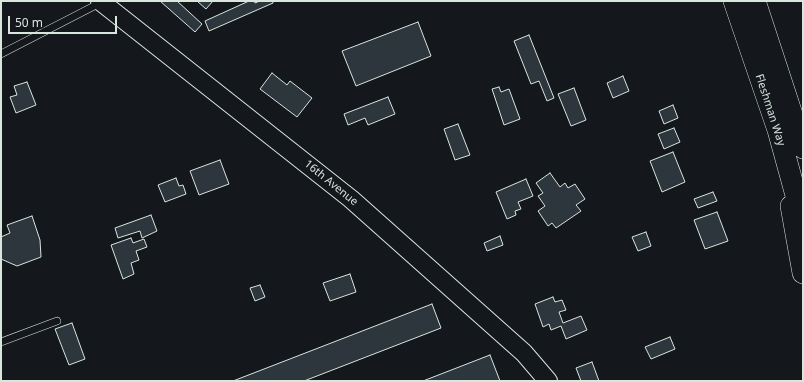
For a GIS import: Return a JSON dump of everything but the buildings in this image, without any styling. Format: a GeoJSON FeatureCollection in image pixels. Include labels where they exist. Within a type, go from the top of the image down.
{"type":"FeatureCollection","features":[{"type":"Feature","properties":{"kind":"main road","name":"Fleshman Way"},"geometry":{"type":"LineString","coordinates":[[734,1],[778,130],[803,221]]}},
{"type":"Feature","properties":{"kind":"main road","name":"Fleshman Way"},"geometry":{"type":"LineString","coordinates":[[756,1],[803,148]]}},
{"type":"Feature","properties":{"kind":"main road"},"geometry":{"type":"LineString","coordinates":[[756,1],[803,110]]}},
{"type":"Feature","properties":{"kind":"main road"},"geometry":{"type":"LineString","coordinates":[[778,130],[803,272]]}},
{"type":"Feature","properties":{"kind":"street","name":"16th Avenue"},"geometry":{"type":"LineString","coordinates":[[101,2],[352,199],[524,353],[548,381]]}},
{"type":"Feature","properties":{"kind":"lane"},"geometry":{"type":"LineString","coordinates":[[1,54],[101,2]]}},
{"type":"Feature","properties":{"kind":"lane"},"geometry":{"type":"LineString","coordinates":[[1,342],[57,321]]}}]}
